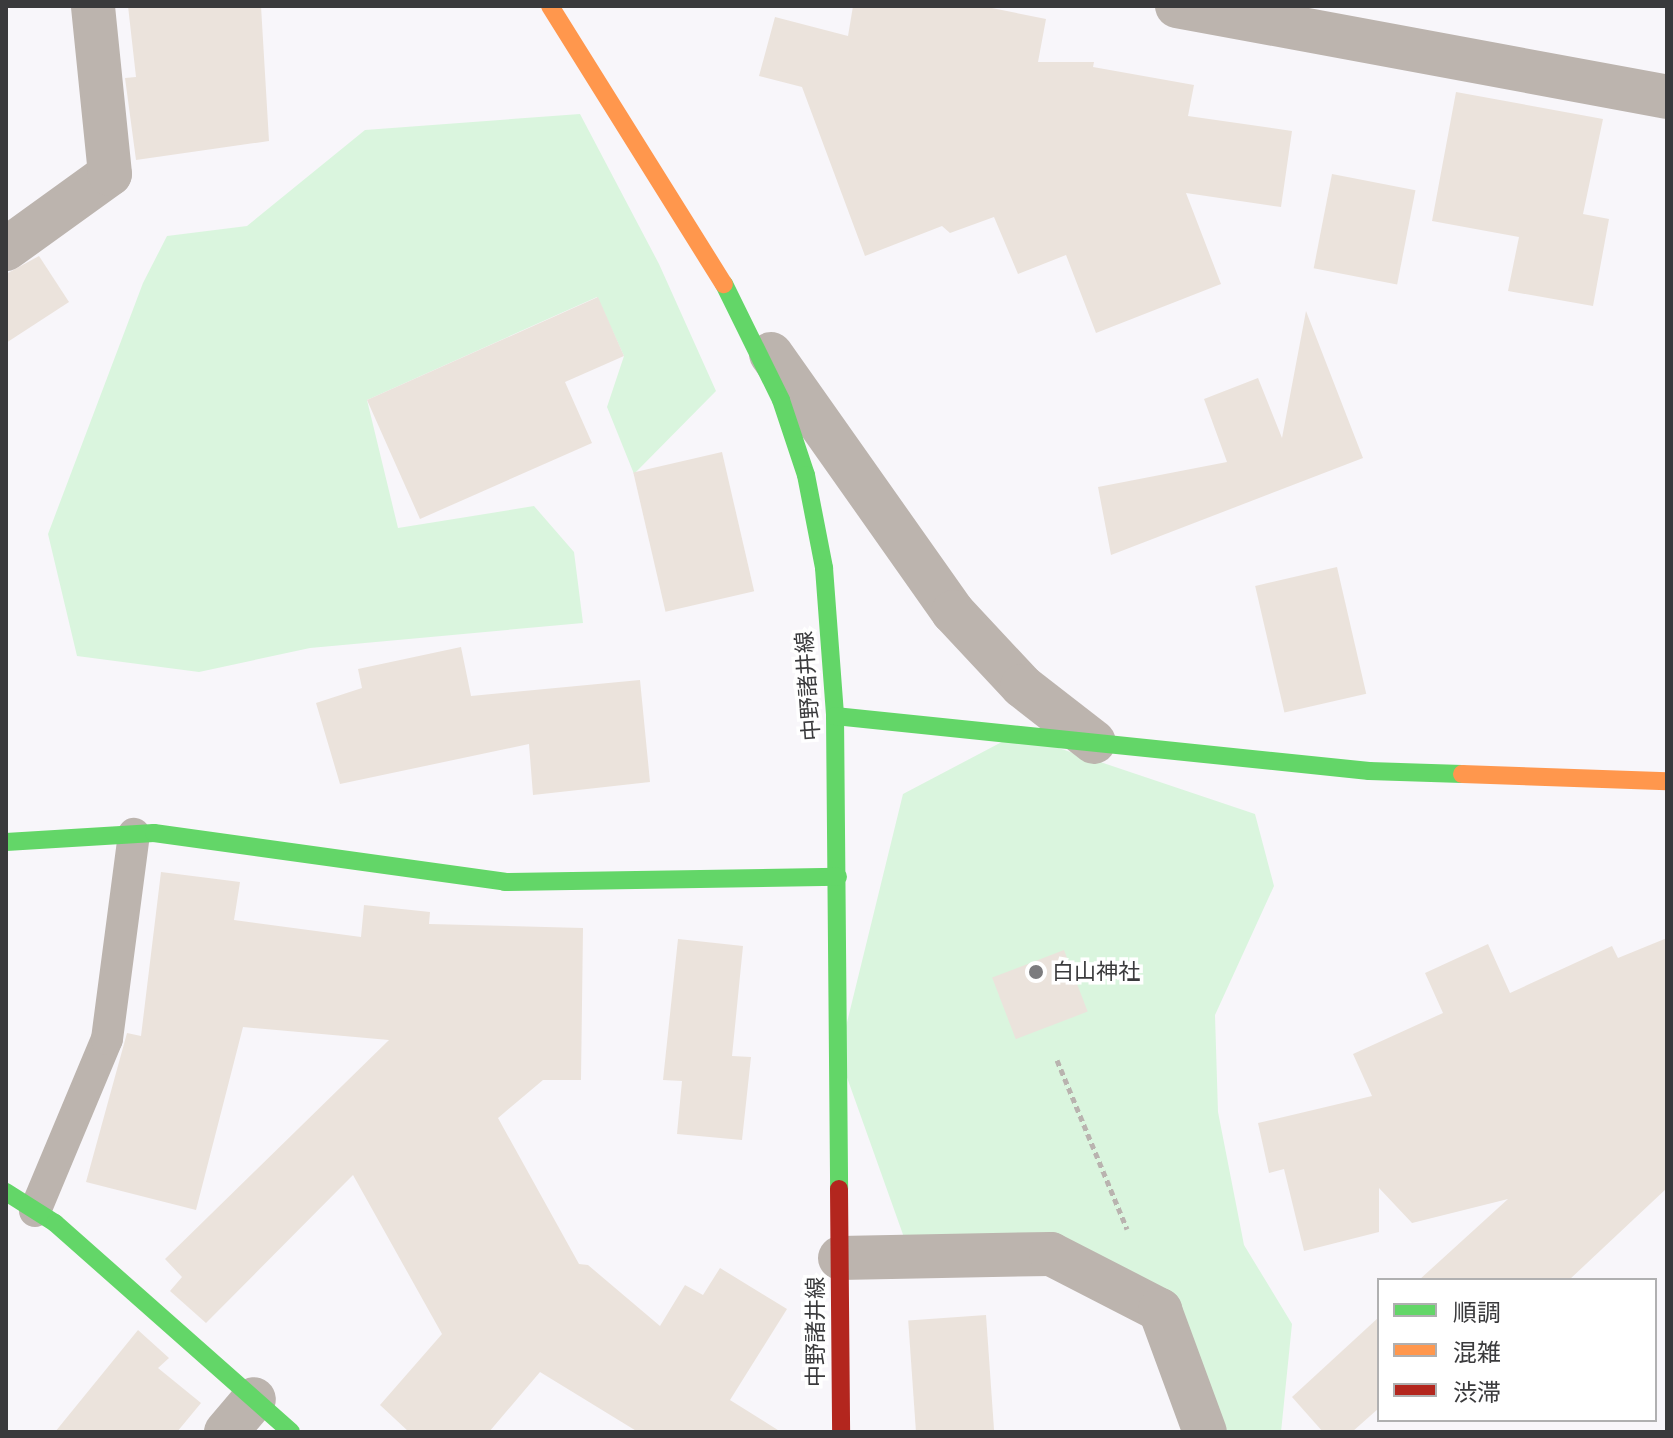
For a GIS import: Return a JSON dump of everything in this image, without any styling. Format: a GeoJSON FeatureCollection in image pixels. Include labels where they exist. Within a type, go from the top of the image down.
{"type":"FeatureCollection","features":[{"type":"Feature","properties":{"kind":"street"},"geometry":{"type":"LineString","coordinates":[[6,249],[110,174],[93,6]]}},
{"type":"Feature","properties":{"kind":"street","name":"中野諸井線"},"geometry":{"type":"LineString","coordinates":[[550,6],[742,313],[781,400],[806,475],[824,568],[835,716],[841,1432]]}},
{"type":"Feature","properties":{"kind":"street"},"geometry":{"type":"LineString","coordinates":[[1177,6],[1667,97]]}},
{"type":"Feature","properties":{"kind":"street"},"geometry":{"type":"LineString","coordinates":[[742,313],[953,612],[1022,686],[1094,742]]}},
{"type":"Feature","properties":{"kind":"street"},"geometry":{"type":"LineString","coordinates":[[835,716],[1369,771],[1667,781]]}},
{"type":"Feature","properties":{"kind":"street"},"geometry":{"type":"LineString","coordinates":[[6,842],[134,834],[505,882],[838,877]]}},
{"type":"Feature","properties":{"kind":"street"},"geometry":{"type":"LineString","coordinates":[[6,1192],[35,1211],[291,1432]]}},
{"type":"Feature","properties":{"kind":"street"},"geometry":{"type":"LineString","coordinates":[[840,1258],[1051,1254],[1160,1310],[1205,1432]]}},
{"type":"Feature","properties":{"kind":"street"},"geometry":{"type":"LineString","coordinates":[[226,1432],[254,1399]]}},
{"type":"Feature","properties":{"kind":"lane"},"geometry":{"type":"LineString","coordinates":[[35,1211],[107,1039],[134,834]]}},
{"type":"Feature","properties":{"kind":"path"},"geometry":{"type":"LineString","coordinates":[[1057,1060],[1160,1310]]}},
{"type":"Feature","properties":{"kind":"green space"},"geometry":{"type":"Polygon","coordinates":[[[580,114],[659,264],[716,391],[634,474],[607,407],[624,356],[597,297],[367,400],[398,528],[534,506],[574,552],[583,623],[310,648],[199,672],[77,656],[48,534],[143,283],[167,236],[247,226],[365,130],[580,114]]]}},
{"type":"Feature","properties":{"kind":"green space"},"geometry":{"type":"Polygon","coordinates":[[[1017,734],[1255,814],[1274,886],[1215,1015],[1218,1112],[1244,1245],[1292,1324],[1281,1432],[1205,1432],[1160,1310],[1051,1254],[911,1257],[839,1055],[903,794],[1017,734]]]}},
{"type":"Feature","properties":{"kind":"building"},"geometry":{"type":"Polygon","coordinates":[[[128,6],[261,6],[269,141],[136,160],[125,78],[136,77],[128,6]]]}},
{"type":"Feature","properties":{"kind":"building"},"geometry":{"type":"Polygon","coordinates":[[[853,6],[982,6],[1046,19],[1038,62],[1094,62],[1093,67],[1194,85],[1188,116],[1292,131],[1281,207],[1186,193],[1221,284],[1096,333],[1066,255],[1018,274],[994,217],[950,233],[942,226],[865,256],[802,87],[759,76],[775,17],[848,36],[853,6]]]}},
{"type":"Feature","properties":{"kind":"building"},"geometry":{"type":"Polygon","coordinates":[[[1456,92],[1603,119],[1583,214],[1609,219],[1593,306],[1508,291],[1519,237],[1432,221],[1456,92]]]}},
{"type":"Feature","properties":{"kind":"building"},"geometry":{"type":"Polygon","coordinates":[[[1332,174],[1415,190],[1397,284],[1314,268],[1332,174]]]}},
{"type":"Feature","properties":{"kind":"building"},"geometry":{"type":"Polygon","coordinates":[[[39,256],[69,302],[6,343],[6,274],[39,256]]]}},
{"type":"Feature","properties":{"kind":"building"},"geometry":{"type":"Polygon","coordinates":[[[598,297],[624,356],[565,382],[592,443],[420,519],[367,400],[598,297]]]}},
{"type":"Feature","properties":{"kind":"building"},"geometry":{"type":"Polygon","coordinates":[[[1306,311],[1363,458],[1111,555],[1098,487],[1227,462],[1204,399],[1258,378],[1282,438],[1306,311]]]}},
{"type":"Feature","properties":{"kind":"building"},"geometry":{"type":"Polygon","coordinates":[[[722,452],[754,591],[666,612],[633,472],[722,452]]]}},
{"type":"Feature","properties":{"kind":"building"},"geometry":{"type":"Polygon","coordinates":[[[1337,567],[1366,694],[1284,713],[1255,586],[1337,567]]]}},
{"type":"Feature","properties":{"kind":"building"},"geometry":{"type":"Polygon","coordinates":[[[461,647],[471,696],[640,680],[650,782],[533,795],[529,744],[340,784],[316,703],[362,688],[358,669],[461,647]]]}},
{"type":"Feature","properties":{"kind":"building"},"geometry":{"type":"Polygon","coordinates":[[[161,872],[240,882],[234,920],[361,937],[364,905],[430,912],[429,924],[583,928],[581,1080],[543,1080],[498,1118],[579,1264],[588,1265],[660,1326],[685,1285],[703,1295],[720,1268],[787,1309],[730,1400],[781,1432],[638,1432],[540,1372],[489,1432],[409,1432],[380,1405],[442,1334],[353,1175],[206,1323],[170,1291],[182,1277],[165,1259],[389,1040],[243,1027],[196,1210],[86,1182],[127,1033],[141,1036],[161,872]]]}},
{"type":"Feature","properties":{"kind":"building"},"geometry":{"type":"Polygon","coordinates":[[[1667,938],[1667,1188],[1571,1278],[1421,1278],[1508,1199],[1412,1223],[1379,1188],[1379,1232],[1304,1251],[1284,1169],[1269,1173],[1258,1123],[1372,1096],[1353,1054],[1443,1013],[1425,973],[1488,944],[1510,993],[1612,946],[1618,958],[1667,938]]]}},
{"type":"Feature","properties":{"kind":"building"},"geometry":{"type":"Polygon","coordinates":[[[678,939],[743,946],[732,1056],[751,1057],[742,1140],[677,1134],[682,1081],[663,1080],[678,939]]]}},
{"type":"Feature","properties":{"kind":"building","name":"白山神社"},"geometry":{"type":"Polygon","coordinates":[[[1064,950],[1088,1012],[1016,1039],[992,978],[1064,950]]]}},
{"type":"Feature","properties":{"kind":"building"},"geometry":{"type":"Polygon","coordinates":[[[986,1315],[994,1432],[916,1432],[908,1320],[986,1315]]]}},
{"type":"Feature","properties":{"kind":"building"},"geometry":{"type":"Polygon","coordinates":[[[1377,1319],[1377,1410],[1352,1432],[1323,1432],[1292,1397],[1377,1319]]]}},
{"type":"Feature","properties":{"kind":"building"},"geometry":{"type":"Polygon","coordinates":[[[138,1330],[169,1358],[158,1368],[201,1403],[177,1432],[55,1432],[138,1330]]]}},
{"type":"Feature","properties":{"kind":"traffic: fast"},"geometry":{"type":"LineString","coordinates":[[724,284],[781,400],[806,475],[824,568],[835,716],[839,1189]]}},
{"type":"Feature","properties":{"kind":"traffic: fast"},"geometry":{"type":"LineString","coordinates":[[835,716],[1369,771],[1462,774]]}},
{"type":"Feature","properties":{"kind":"traffic: fast"},"geometry":{"type":"LineString","coordinates":[[6,842],[154,833],[505,882],[838,877]]}},
{"type":"Feature","properties":{"kind":"traffic: fast"},"geometry":{"type":"LineString","coordinates":[[6,1192],[55,1223],[291,1432]]}},
{"type":"Feature","properties":{"kind":"traffic: slow"},"geometry":{"type":"LineString","coordinates":[[550,6],[724,284]]}},
{"type":"Feature","properties":{"kind":"traffic: slow"},"geometry":{"type":"LineString","coordinates":[[1462,774],[1667,781]]}},
{"type":"Feature","properties":{"kind":"traffic: jam"},"geometry":{"type":"LineString","coordinates":[[839,1189],[841,1432]]}},
{"type":"Feature","properties":{"kind":"place","name":"白山神社"},"geometry":{"type":"Point","coordinates":[1036,972]}}]}
